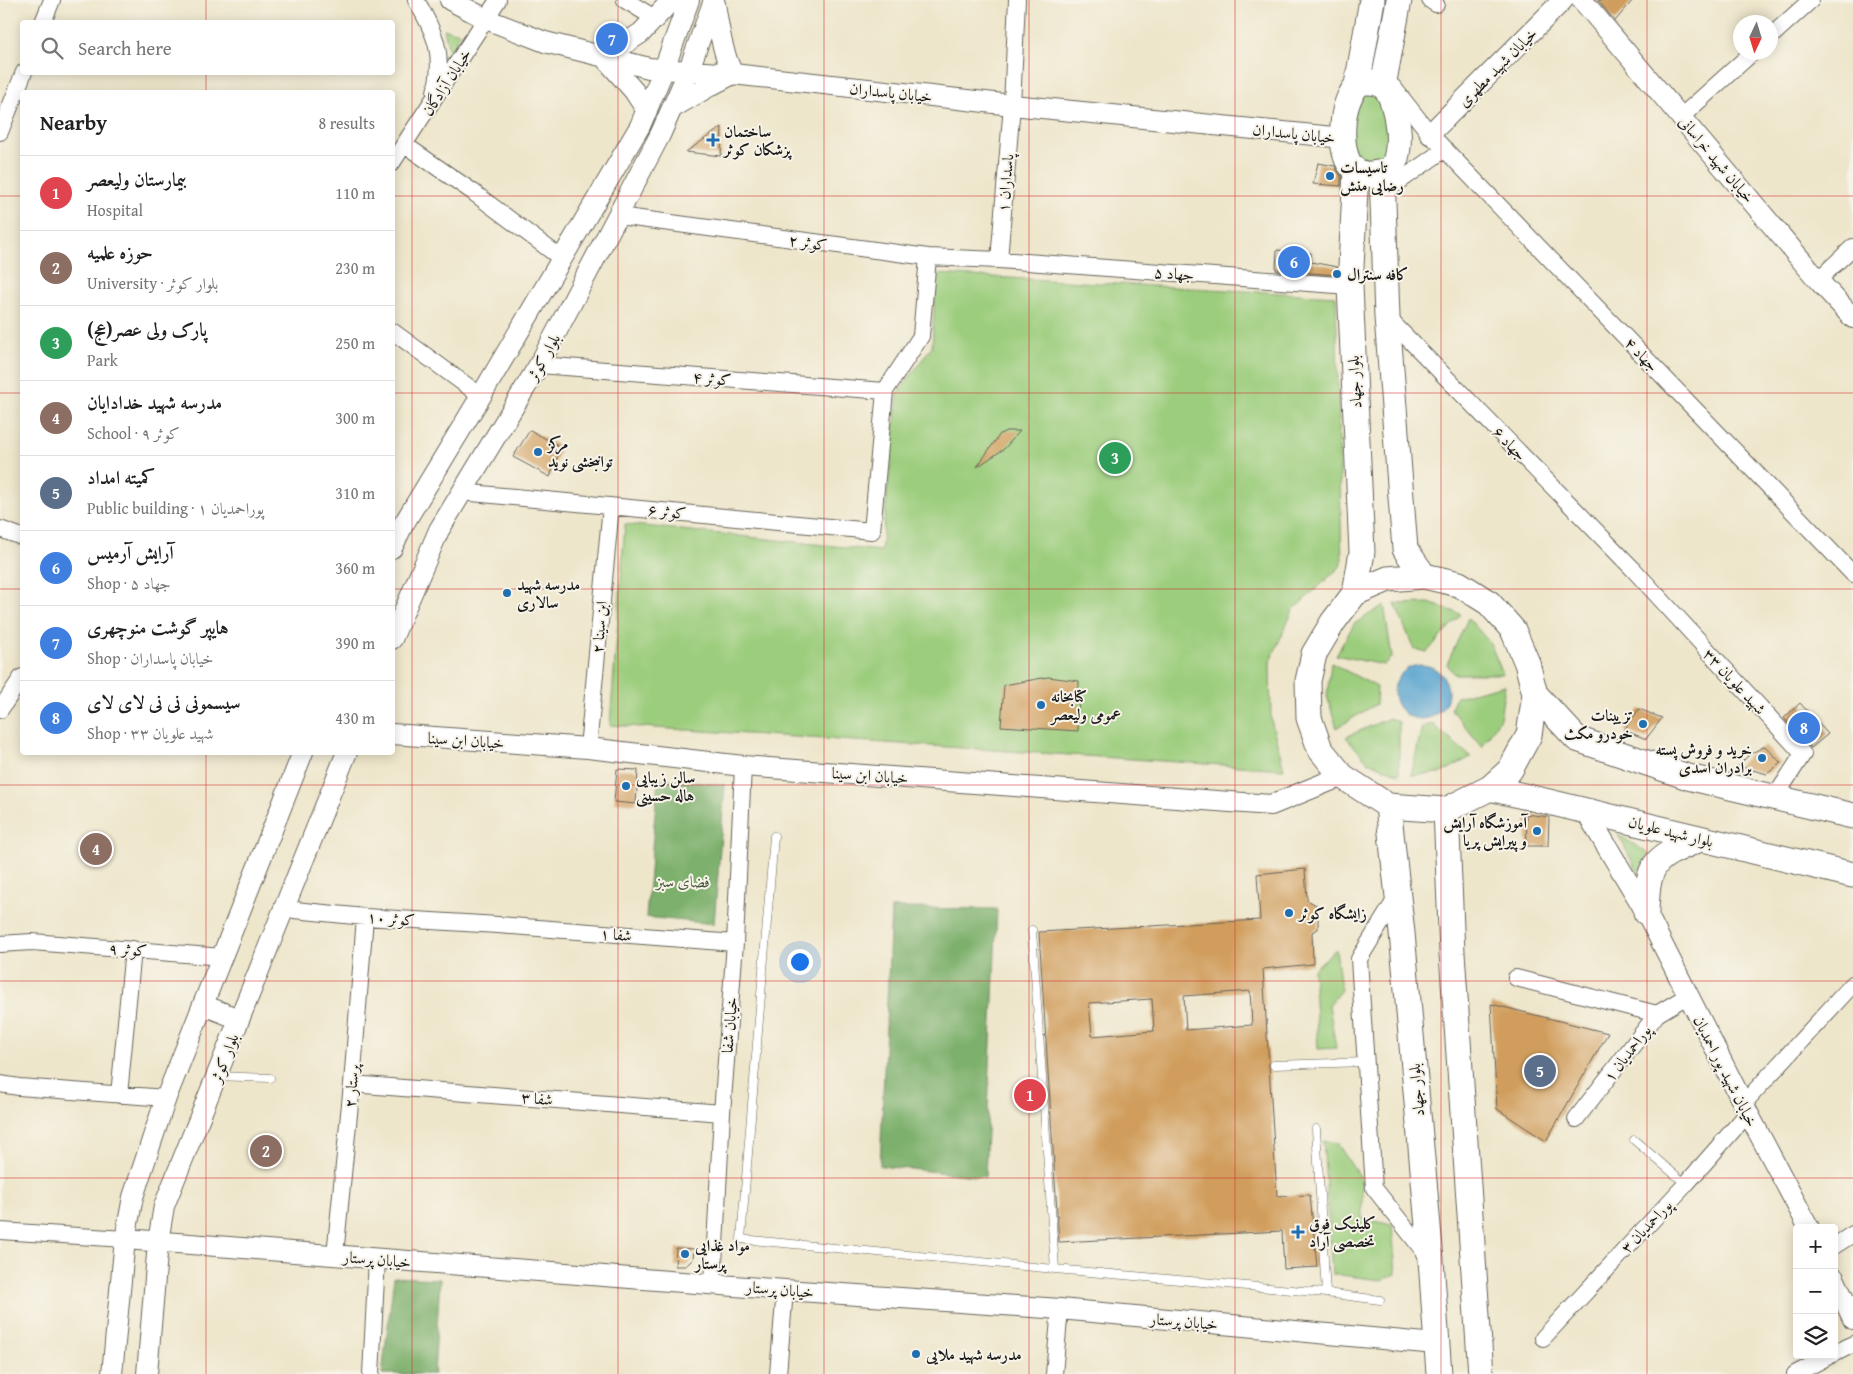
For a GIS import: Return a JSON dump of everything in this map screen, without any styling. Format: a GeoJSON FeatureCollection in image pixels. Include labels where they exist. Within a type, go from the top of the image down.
{"type":"FeatureCollection","features":[{"type":"Feature","properties":{"kind":"main road"},"geometry":{"type":"LineString","coordinates":[[1357,85],[1372,0]]}},
{"type":"Feature","properties":{"kind":"main road"},"geometry":{"type":"LineString","coordinates":[[1399,0],[1384,80],[1391,94],[1398,133],[1398,153],[1382,183],[1387,316],[1405,549],[1424,576]]}},
{"type":"Feature","properties":{"kind":"main road"},"geometry":{"type":"LineString","coordinates":[[1382,183],[1356,171],[1349,163],[1344,138],[1344,115],[1346,104],[1357,85],[1362,82],[1384,80]]}},
{"type":"Feature","properties":{"kind":"main road","name":"بلوار جهاد"},"geometry":{"type":"LineString","coordinates":[[1355,593],[1362,552],[1350,286],[1356,171]]}},
{"type":"Feature","properties":{"kind":"main road"},"geometry":{"type":"LineString","coordinates":[[1424,576],[1459,584],[1490,603],[1513,630],[1527,662],[1535,694],[1529,735],[1510,770],[1490,788],[1446,810],[1388,806],[1342,776],[1320,749],[1309,718],[1308,682],[1314,654],[1355,593],[1388,579],[1424,576]]}},
{"type":"Feature","properties":{"kind":"main road"},"geometry":{"type":"LineString","coordinates":[[1535,694],[1577,739],[1688,776],[1853,816]]}},
{"type":"Feature","properties":{"kind":"main road","name":"بلوار شهید علویان"},"geometry":{"type":"LineString","coordinates":[[1490,788],[1853,875]]}},
{"type":"Feature","properties":{"kind":"main road","name":"بلوار جهاد"},"geometry":{"type":"LineString","coordinates":[[1388,806],[1396,897],[1402,933],[1431,1260],[1439,1374]]}},
{"type":"Feature","properties":{"kind":"main road"},"geometry":{"type":"LineString","coordinates":[[1446,810],[1452,953],[1481,1374]]}},
{"type":"Feature","properties":{"kind":"main road"},"geometry":{"type":"LineString","coordinates":[[1646,912],[1647,885],[1651,871],[1665,854],[1700,839]]}},
{"type":"Feature","properties":{"kind":"street"},"geometry":{"type":"LineString","coordinates":[[45,20],[52,0]]}},
{"type":"Feature","properties":{"kind":"street"},"geometry":{"type":"LineString","coordinates":[[416,0],[435,36],[438,53],[439,76],[432,103]]}},
{"type":"Feature","properties":{"kind":"street","name":"خیابان پاسداران"},"geometry":{"type":"LineString","coordinates":[[450,0],[486,19],[545,42],[649,68],[733,74],[1012,105],[1344,138]]}},
{"type":"Feature","properties":{"kind":"street","name":"خیابان آزادگان"},"geometry":{"type":"LineString","coordinates":[[395,159],[498,0]]}},
{"type":"Feature","properties":{"kind":"street"},"geometry":{"type":"LineString","coordinates":[[625,0],[656,18]]}},
{"type":"Feature","properties":{"kind":"street"},"geometry":{"type":"LineString","coordinates":[[660,135],[643,119],[634,91],[604,57],[641,33],[672,0]]}},
{"type":"Feature","properties":{"kind":"street","name":"بلوار کوثر"},"geometry":{"type":"LineString","coordinates":[[395,535],[398,522],[481,396],[643,119],[690,0]]}},
{"type":"Feature","properties":{"kind":"street"},"geometry":{"type":"LineString","coordinates":[[672,108],[733,74],[723,47],[714,0]]}},
{"type":"Feature","properties":{"kind":"street","name":"بلوار کوثر"},"geometry":{"type":"LineString","coordinates":[[395,632],[439,530],[539,365],[660,135],[688,72],[714,0]]}},
{"type":"Feature","properties":{"kind":"street","name":"پاسداران ۱"},"geometry":{"type":"LineString","coordinates":[[999,260],[1012,105],[1017,0]]}},
{"type":"Feature","properties":{"kind":"street","name":"خیابان شهید مطهری"},"geometry":{"type":"LineString","coordinates":[[1430,134],[1563,0]]}},
{"type":"Feature","properties":{"kind":"street","name":"خیابان شهید خراسانی"},"geometry":{"type":"LineString","coordinates":[[1582,0],[1682,116],[1818,280],[1853,318]]}},
{"type":"Feature","properties":{"kind":"street"},"geometry":{"type":"LineString","coordinates":[[1778,30],[1811,0]]}},
{"type":"Feature","properties":{"kind":"street"},"geometry":{"type":"LineString","coordinates":[[1682,116],[1744,60]]}},
{"type":"Feature","properties":{"kind":"street"},"geometry":{"type":"LineString","coordinates":[[0,132],[23,75]]}},
{"type":"Feature","properties":{"kind":"street","name":"جهاد ۴"},"geometry":{"type":"LineString","coordinates":[[1384,80],[1430,134],[1853,574]]}},
{"type":"Feature","properties":{"kind":"street"},"geometry":{"type":"LineString","coordinates":[[405,145],[473,192],[561,258]]}},
{"type":"Feature","properties":{"kind":"street"},"geometry":{"type":"LineString","coordinates":[[1382,183],[1445,149]]}},
{"type":"Feature","properties":{"kind":"street","name":"کوثر ۲"},"geometry":{"type":"LineString","coordinates":[[618,216],[928,257],[999,260]]}},
{"type":"Feature","properties":{"kind":"street"},"geometry":{"type":"LineString","coordinates":[[1818,280],[1853,247]]}},
{"type":"Feature","properties":{"kind":"street"},"geometry":{"type":"LineString","coordinates":[[886,391],[921,336],[928,257]]}},
{"type":"Feature","properties":{"kind":"street","name":"جهاد ۵"},"geometry":{"type":"LineString","coordinates":[[999,260],[1350,286]]}},
{"type":"Feature","properties":{"kind":"street","name":"جهاد ۶"},"geometry":{"type":"LineString","coordinates":[[1387,316],[1633,569]]}},
{"type":"Feature","properties":{"kind":"street"},"geometry":{"type":"LineString","coordinates":[[395,333],[481,396]]}},
{"type":"Feature","properties":{"kind":"street","name":"کوثر ۴"},"geometry":{"type":"LineString","coordinates":[[539,365],[886,391]]}},
{"type":"Feature","properties":{"kind":"street","name":"کوثر ۶"},"geometry":{"type":"LineString","coordinates":[[461,492],[872,531],[886,391]]}},
{"type":"Feature","properties":{"kind":"street","name":"ابن سینا ۲"},"geometry":{"type":"LineString","coordinates":[[588,748],[611,506]]}},
{"type":"Feature","properties":{"kind":"street"},"geometry":{"type":"LineString","coordinates":[[0,529],[20,536]]}},
{"type":"Feature","properties":{"kind":"street","name":"شهید علویان ۳۳"},"geometry":{"type":"LineString","coordinates":[[1633,569],[1803,754],[1775,797]]}},
{"type":"Feature","properties":{"kind":"street"},"geometry":{"type":"LineString","coordinates":[[0,710],[20,680]]}},
{"type":"Feature","properties":{"kind":"street","name":"خیابان ابن سینا"},"geometry":{"type":"LineString","coordinates":[[395,734],[588,748],[743,766],[1271,805],[1342,776]]}},
{"type":"Feature","properties":{"kind":"street"},"geometry":{"type":"LineString","coordinates":[[112,1374],[125,1239],[134,1197],[166,1098],[302,755]]}},
{"type":"Feature","properties":{"kind":"street","name":"بلوار کوثر"},"geometry":{"type":"LineString","coordinates":[[147,1374],[158,1242],[164,1206],[347,755]]}},
{"type":"Feature","properties":{"kind":"street","name":"خیابان شفا"},"geometry":{"type":"LineString","coordinates":[[713,1283],[722,1113],[735,943],[743,766]]}},
{"type":"Feature","properties":{"kind":"street","name":"خیابان شهید پور احمدیان"},"geometry":{"type":"LineString","coordinates":[[1585,810],[1646,912],[1687,996],[1807,1224]]}},
{"type":"Feature","properties":{"kind":"street"},"geometry":{"type":"LineString","coordinates":[[1396,897],[1358,959],[1374,1188],[1431,1260]]}},
{"type":"Feature","properties":{"kind":"street","name":"کوثر ۱۰"},"geometry":{"type":"LineString","coordinates":[[284,909],[365,917],[498,925]]}},
{"type":"Feature","properties":{"kind":"street","name":"پرستار ۲"},"geometry":{"type":"LineString","coordinates":[[335,1256],[352,1084],[365,917]]}},
{"type":"Feature","properties":{"kind":"street","name":"شفا ۱"},"geometry":{"type":"LineString","coordinates":[[498,925],[735,943]]}},
{"type":"Feature","properties":{"kind":"street","name":"کوثر ۹"},"geometry":{"type":"LineString","coordinates":[[0,944],[32,942],[223,957]]}},
{"type":"Feature","properties":{"kind":"street"},"geometry":{"type":"LineString","coordinates":[[119,1095],[133,949]]}},
{"type":"Feature","properties":{"kind":"street"},"geometry":{"type":"LineString","coordinates":[[1516,978],[1657,1014]]}},
{"type":"Feature","properties":{"kind":"street","name":"پوراحمدیان ۳"},"geometry":{"type":"LineString","coordinates":[[1543,1338],[1686,1184],[1746,1108],[1853,984]]}},
{"type":"Feature","properties":{"kind":"street","name":"پوراحمدیان ۱"},"geometry":{"type":"LineString","coordinates":[[1576,1119],[1657,1014],[1687,996]]}},
{"type":"Feature","properties":{"kind":"street"},"geometry":{"type":"LineString","coordinates":[[203,1006],[239,1019]]}},
{"type":"Feature","properties":{"kind":"street"},"geometry":{"type":"LineString","coordinates":[[0,1084],[166,1098]]}},
{"type":"Feature","properties":{"kind":"street","name":"شفا ۳"},"geometry":{"type":"LineString","coordinates":[[352,1084],[722,1113]]}},
{"type":"Feature","properties":{"kind":"street"},"geometry":{"type":"LineString","coordinates":[[0,1231],[125,1239]]}},
{"type":"Feature","properties":{"kind":"street"},"geometry":{"type":"LineString","coordinates":[[1838,1243],[1853,1234]]}},
{"type":"Feature","properties":{"kind":"street","name":"خیابان پرستار"},"geometry":{"type":"LineString","coordinates":[[125,1239],[785,1290],[1060,1309],[1436,1344]]}},
{"type":"Feature","properties":{"kind":"street"},"geometry":{"type":"LineString","coordinates":[[371,1374],[377,1259]]}},
{"type":"Feature","properties":{"kind":"street"},"geometry":{"type":"LineString","coordinates":[[1838,1287],[1853,1319]]}},
{"type":"Feature","properties":{"kind":"street"},"geometry":{"type":"LineString","coordinates":[[778,1374],[785,1290]]}},
{"type":"Feature","properties":{"kind":"street"},"geometry":{"type":"LineString","coordinates":[[1054,1374],[1060,1309]]}},
{"type":"Feature","properties":{"kind":"street"},"geometry":{"type":"LineString","coordinates":[[1838,1352],[1853,1344]]}},
{"type":"Feature","properties":{"kind":"street"},"geometry":{"type":"LineString","coordinates":[[1795,1374],[1824,1359]]}},
{"type":"Feature","properties":{"kind":"lane"},"geometry":{"type":"LineString","coordinates":[[774,836],[741,1239],[1380,1300]]}},
{"type":"Feature","properties":{"kind":"lane"},"geometry":{"type":"LineString","coordinates":[[1032,930],[1055,1269]]}},
{"type":"Feature","properties":{"kind":"lane"},"geometry":{"type":"LineString","coordinates":[[1274,1065],[1365,1062]]}},
{"type":"Feature","properties":{"kind":"lane"},"geometry":{"type":"LineString","coordinates":[[218,1076],[270,1078]]}},
{"type":"Feature","properties":{"kind":"lane"},"geometry":{"type":"LineString","coordinates":[[1316,1128],[1326,1294]]}},
{"type":"Feature","properties":{"kind":"lane"},"geometry":{"type":"LineString","coordinates":[[1634,1140],[1686,1184]]}},
{"type":"Feature","properties":{"kind":"green space"},"geometry":{"type":"Polygon","coordinates":[[[444,29],[460,33],[450,56],[444,29]]]}},
{"type":"Feature","properties":{"kind":"green space"},"geometry":{"type":"Polygon","coordinates":[[[1376,84],[1396,154],[1365,173],[1346,139],[1346,115],[1376,84]]]}},
{"type":"Feature","properties":{"kind":"green space"},"geometry":{"type":"Polygon","coordinates":[[[936,274],[1336,296],[1342,565],[1293,610],[1270,662],[1271,720],[1284,769],[610,725],[625,524],[881,551],[898,393],[932,346],[936,274]]]}},
{"type":"Feature","properties":{"kind":"green space"},"geometry":{"type":"Polygon","coordinates":[[[1429,603],[1461,614],[1427,652],[1414,649],[1395,604],[1429,603]]]}},
{"type":"Feature","properties":{"kind":"green space"},"geometry":{"type":"Polygon","coordinates":[[[1384,605],[1392,657],[1383,665],[1336,655],[1354,624],[1384,605]]]}},
{"type":"Feature","properties":{"kind":"green space"},"geometry":{"type":"Polygon","coordinates":[[[1468,618],[1490,643],[1503,674],[1454,674],[1447,664],[1468,618]]]}},
{"type":"Feature","properties":{"kind":"green space"},"geometry":{"type":"Polygon","coordinates":[[[1331,663],[1377,687],[1376,704],[1337,728],[1327,696],[1331,663]]]}},
{"type":"Feature","properties":{"kind":"green space"},"geometry":{"type":"Polygon","coordinates":[[[1505,685],[1500,718],[1482,747],[1451,709],[1456,697],[1505,685]]]}},
{"type":"Feature","properties":{"kind":"green space"},"geometry":{"type":"Polygon","coordinates":[[[1389,718],[1399,722],[1399,774],[1367,761],[1346,737],[1389,718]]]}},
{"type":"Feature","properties":{"kind":"green space"},"geometry":{"type":"Polygon","coordinates":[[[1432,724],[1471,757],[1441,773],[1411,775],[1422,727],[1432,724]]]}},
{"type":"Feature","properties":{"kind":"green space","name":"فضای سبز"},"geometry":{"type":"Polygon","coordinates":[[[658,779],[725,785],[714,924],[646,917],[658,779]]]}},
{"type":"Feature","properties":{"kind":"green space"},"geometry":{"type":"Polygon","coordinates":[[[1618,834],[1650,855],[1638,873],[1618,834]]]}},
{"type":"Feature","properties":{"kind":"green space"},"geometry":{"type":"Polygon","coordinates":[[[891,908],[997,909],[985,1177],[880,1166],[891,908]]]}},
{"type":"Feature","properties":{"kind":"green space"},"geometry":{"type":"Polygon","coordinates":[[[1336,949],[1341,990],[1329,1005],[1336,1048],[1318,1049],[1313,970],[1336,949]]]}},
{"type":"Feature","properties":{"kind":"green space"},"geometry":{"type":"Polygon","coordinates":[[[1323,1141],[1337,1143],[1362,1181],[1362,1218],[1392,1225],[1396,1274],[1381,1280],[1332,1274],[1323,1141]]]}},
{"type":"Feature","properties":{"kind":"green space"},"geometry":{"type":"Polygon","coordinates":[[[394,1277],[440,1279],[434,1374],[382,1374],[394,1277]]]}},
{"type":"Feature","properties":{"kind":"water"},"geometry":{"type":"Polygon","coordinates":[[[1416,665],[1426,665],[1436,669],[1444,677],[1448,692],[1444,707],[1436,715],[1426,719],[1416,719],[1406,715],[1398,707],[1394,697],[1394,687],[1398,677],[1406,669],[1416,665]]]}},
{"type":"Feature","properties":{"kind":"building"},"geometry":{"type":"Polygon","coordinates":[[[1598,0],[1633,0],[1615,21],[1598,0]]]}},
{"type":"Feature","properties":{"kind":"building","name":"ساختمان پزشکان کوثر"},"geometry":{"type":"Polygon","coordinates":[[[722,127],[721,156],[686,152],[722,127]]]}},
{"type":"Feature","properties":{"kind":"building","name":"تاسیسات رضایی منش"},"geometry":{"type":"Polygon","coordinates":[[[1318,163],[1335,166],[1341,176],[1341,186],[1313,184],[1318,163]]]}},
{"type":"Feature","properties":{"kind":"building"},"geometry":{"type":"Polygon","coordinates":[[[1277,250],[1311,253],[1311,262],[1337,267],[1336,275],[1276,270],[1277,250]]]}},
{"type":"Feature","properties":{"kind":"building","name":"مرکز توانبخشی نوید"},"geometry":{"type":"Polygon","coordinates":[[[530,430],[561,447],[550,477],[513,457],[530,430]]]}},
{"type":"Feature","properties":{"kind":"building"},"geometry":{"type":"Polygon","coordinates":[[[1006,431],[1020,431],[1004,449],[977,467],[1000,434],[1006,431]]]}},
{"type":"Feature","properties":{"kind":"building","name":"کتابخانه عمومی ولیعصر"},"geometry":{"type":"Polygon","coordinates":[[[1048,677],[1079,681],[1078,731],[1001,726],[1004,685],[1048,677]]]}},
{"type":"Feature","properties":{"kind":"building"},"geometry":{"type":"Polygon","coordinates":[[[1800,703],[1828,734],[1811,748],[1784,718],[1800,703]]]}},
{"type":"Feature","properties":{"kind":"building","name":"تزیینات خودرو مکث"},"geometry":{"type":"Polygon","coordinates":[[[1639,709],[1662,718],[1646,739],[1624,730],[1639,709]]]}},
{"type":"Feature","properties":{"kind":"building","name":"خرید و فروش پسته برادران اسدی"},"geometry":{"type":"Polygon","coordinates":[[[1765,746],[1781,763],[1767,774],[1738,766],[1750,754],[1765,746]]]}},
{"type":"Feature","properties":{"kind":"building","name":"سالن زیبایی هاله حسینی"},"geometry":{"type":"Polygon","coordinates":[[[617,769],[638,770],[636,804],[614,802],[617,769]]]}},
{"type":"Feature","properties":{"kind":"building","name":"آموزشگاه آرایش و پیرایش پریا"},"geometry":{"type":"Polygon","coordinates":[[[1526,814],[1549,817],[1548,846],[1527,846],[1526,814]]]}},
{"type":"Feature","properties":{"kind":"building"},"geometry":{"type":"Polygon","coordinates":[[[1305,869],[1307,900],[1318,906],[1318,929],[1312,932],[1313,964],[1263,969],[1277,1196],[1310,1195],[1317,1267],[1284,1269],[1282,1231],[1059,1242],[1039,932],[1260,920],[1257,874],[1305,869]],[[1250,991],[1184,996],[1186,1030],[1252,1025],[1250,991]],[[1152,999],[1089,1003],[1092,1036],[1154,1031],[1152,999]]]}},
{"type":"Feature","properties":{"kind":"building"},"geometry":{"type":"Polygon","coordinates":[[[1491,1004],[1608,1033],[1546,1141],[1497,1109],[1491,1004]]]}},
{"type":"Feature","properties":{"kind":"building","name":"مواد غذایی پرستار"},"geometry":{"type":"Polygon","coordinates":[[[676,1248],[694,1249],[693,1259],[686,1266],[675,1266],[676,1248]]]}},
{"type":"Feature","properties":{"kind":"place","name":"هایپر گوشت منوچهری"},"geometry":{"type":"Point","coordinates":[612,39]}},
{"type":"Feature","properties":{"kind":"place","name":"ساختمان پزشکان کوثر"},"geometry":{"type":"Point","coordinates":[713,140]}},
{"type":"Feature","properties":{"kind":"place","name":"تاسیسات رضایی منش"},"geometry":{"type":"Point","coordinates":[1330,176]}},
{"type":"Feature","properties":{"kind":"place","name":"آرایش آرمیس"},"geometry":{"type":"Point","coordinates":[1294,262]}},
{"type":"Feature","properties":{"kind":"place","name":"کافه سنترال"},"geometry":{"type":"Point","coordinates":[1337,274]}},
{"type":"Feature","properties":{"kind":"place","name":"مرکز توانبخشی نوید"},"geometry":{"type":"Point","coordinates":[538,452]}},
{"type":"Feature","properties":{"kind":"place","name":"پارک ولی عصر(عج)"},"geometry":{"type":"Point","coordinates":[1115,458]}},
{"type":"Feature","properties":{"kind":"place","name":"مدرسه شهید سالاری"},"geometry":{"type":"Point","coordinates":[507,593]}},
{"type":"Feature","properties":{"kind":"place","name":"کتابخانه عمومی ولیعصر"},"geometry":{"type":"Point","coordinates":[1041,705]}},
{"type":"Feature","properties":{"kind":"place","name":"تزیینات خودرو مکث"},"geometry":{"type":"Point","coordinates":[1643,724]}},
{"type":"Feature","properties":{"kind":"place","name":"سیسمونی نی نی لای لای"},"geometry":{"type":"Point","coordinates":[1804,728]}},
{"type":"Feature","properties":{"kind":"place","name":"خرید و فروش پسته برادران اسدی"},"geometry":{"type":"Point","coordinates":[1762,758]}},
{"type":"Feature","properties":{"kind":"place","name":"سالن زیبایی هاله حسینی"},"geometry":{"type":"Point","coordinates":[626,786]}},
{"type":"Feature","properties":{"kind":"place","name":"آموزشگاه آرایش و پیرایش پریا"},"geometry":{"type":"Point","coordinates":[1537,831]}},
{"type":"Feature","properties":{"kind":"place","name":"مدرسه شهید خدادایان"},"geometry":{"type":"Point","coordinates":[96,849]}},
{"type":"Feature","properties":{"kind":"place","name":"زایشگاه کوثر"},"geometry":{"type":"Point","coordinates":[1289,913]}},
{"type":"Feature","properties":{"kind":"place","name":"کمیته امداد"},"geometry":{"type":"Point","coordinates":[1540,1071]}},
{"type":"Feature","properties":{"kind":"place","name":"بیمارستان ولیعصر"},"geometry":{"type":"Point","coordinates":[1030,1095]}},
{"type":"Feature","properties":{"kind":"place","name":"حوزه علمیه"},"geometry":{"type":"Point","coordinates":[266,1151]}},
{"type":"Feature","properties":{"kind":"place","name":"کلینیک فوق تخصصی آراد"},"geometry":{"type":"Point","coordinates":[1298,1232]}},
{"type":"Feature","properties":{"kind":"place","name":"مواد غذایی پرستار"},"geometry":{"type":"Point","coordinates":[685,1254]}},
{"type":"Feature","properties":{"kind":"place","name":"مدرسه شهید ملایی"},"geometry":{"type":"Point","coordinates":[916,1354]}}]}
